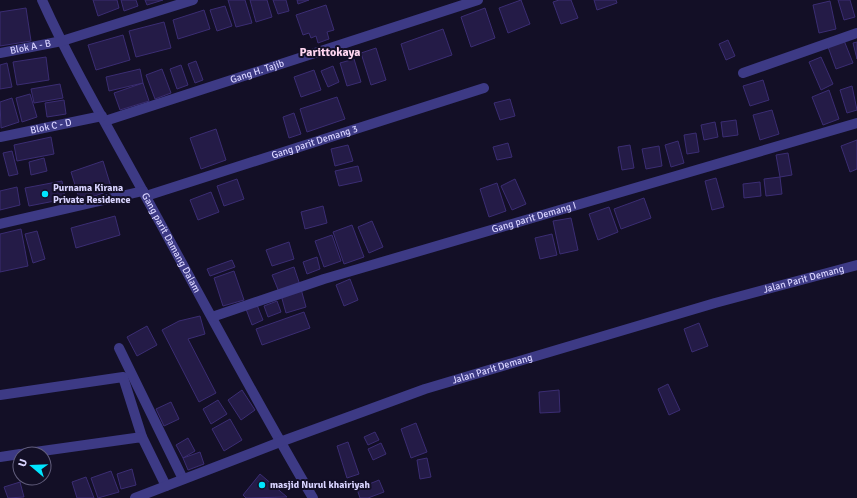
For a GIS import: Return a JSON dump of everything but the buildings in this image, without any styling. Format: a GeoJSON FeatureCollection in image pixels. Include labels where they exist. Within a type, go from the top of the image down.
{"type":"FeatureCollection","features":[{"type":"Feature","properties":{"kind":"street","name":"Gang parit Damang Dalam"},"geometry":{"type":"LineString","coordinates":[[42,0],[62,41],[144,194],[280,442],[313,498]]}},
{"type":"Feature","properties":{"kind":"street","name":"Blok A - B"},"geometry":{"type":"LineString","coordinates":[[0,53],[62,41],[193,0]]}},
{"type":"Feature","properties":{"kind":"street","name":"Gang H. Tajib"},"geometry":{"type":"LineString","coordinates":[[104,118],[478,0]]}},
{"type":"Feature","properties":{"kind":"street"},"geometry":{"type":"LineString","coordinates":[[743,73],[857,33]]}},
{"type":"Feature","properties":{"kind":"street","name":"Gang parit Demang 3"},"geometry":{"type":"LineString","coordinates":[[0,224],[144,194],[484,88]]}},
{"type":"Feature","properties":{"kind":"street","name":"Blok C - D"},"geometry":{"type":"LineString","coordinates":[[0,137],[104,118]]}},
{"type":"Feature","properties":{"kind":"street","name":"Gang parit Demang I"},"geometry":{"type":"LineString","coordinates":[[212,317],[324,279],[857,123]]}},
{"type":"Feature","properties":{"kind":"street","name":"Jalan Parit Demang"},"geometry":{"type":"LineString","coordinates":[[135,498],[280,442],[425,389],[707,305],[857,265]]}},
{"type":"Feature","properties":{"kind":"street"},"geometry":{"type":"LineString","coordinates":[[119,348],[183,479]]}},
{"type":"Feature","properties":{"kind":"street"},"geometry":{"type":"LineString","coordinates":[[0,395],[124,377],[142,437],[166,486]]}},
{"type":"Feature","properties":{"kind":"street"},"geometry":{"type":"LineString","coordinates":[[52,450],[142,437]]}},
{"type":"Feature","properties":{"kind":"street"},"geometry":{"type":"LineString","coordinates":[[0,457],[12,455]]}},
{"type":"Feature","properties":{"kind":"place","name":"Purnama Kirana Private Residence"},"geometry":{"type":"Point","coordinates":[45,194]}},
{"type":"Feature","properties":{"kind":"place","name":"masjid Nurul khairiyah"},"geometry":{"type":"Point","coordinates":[262,485]}},
{"type":"Feature","properties":{"kind":"district","name":"Parittokaya"},"geometry":{"type":"Point","coordinates":[330,52]}}]}
